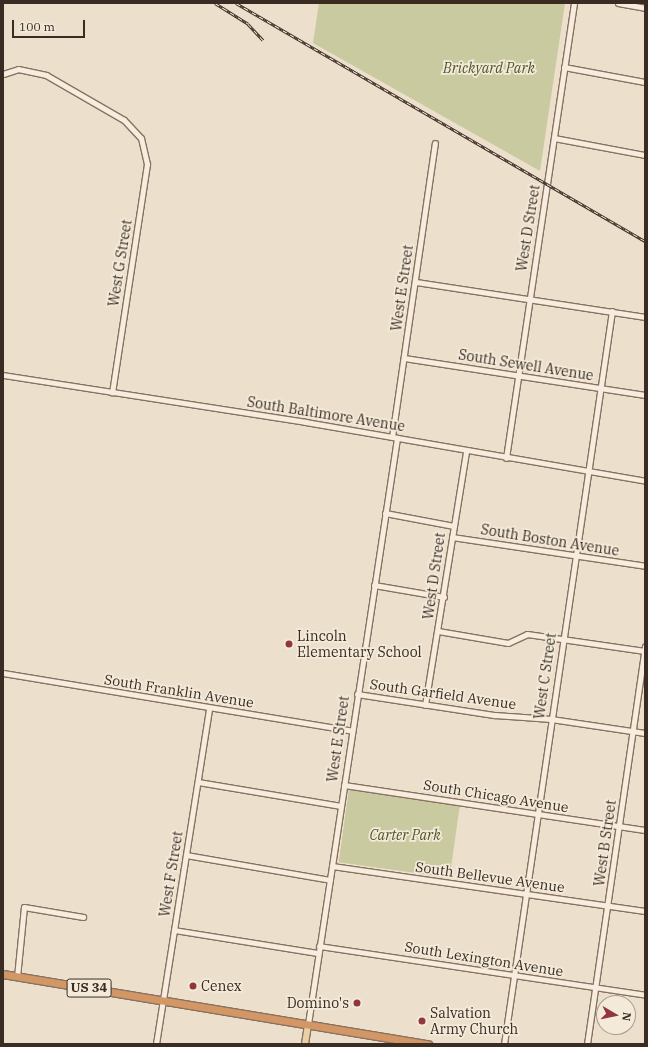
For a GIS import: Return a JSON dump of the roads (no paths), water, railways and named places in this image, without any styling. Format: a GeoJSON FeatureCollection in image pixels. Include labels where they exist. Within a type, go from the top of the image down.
{"type":"FeatureCollection","features":[{"type":"Feature","properties":{"kind":"highway","name":"US 34"},"geometry":{"type":"LineString","coordinates":[[3,974],[424,1044]]}},
{"type":"Feature","properties":{"kind":"main road","name":"West E Street"},"geometry":{"type":"LineString","coordinates":[[305,1044],[308,1024]]}},
{"type":"Feature","properties":{"kind":"street","name":"West D Street"},"geometry":{"type":"LineString","coordinates":[[506,458],[574,3]]}},
{"type":"Feature","properties":{"kind":"street"},"geometry":{"type":"LineString","coordinates":[[618,3],[645,8]]}},
{"type":"Feature","properties":{"kind":"street"},"geometry":{"type":"LineString","coordinates":[[564,67],[645,82]]}},
{"type":"Feature","properties":{"kind":"street","name":"West G Street"},"geometry":{"type":"LineString","coordinates":[[3,74],[18,69],[46,75],[124,120],[141,138],[147,164],[112,392]]}},
{"type":"Feature","properties":{"kind":"street"},"geometry":{"type":"LineString","coordinates":[[554,138],[645,155]]}},
{"type":"Feature","properties":{"kind":"street","name":"West E Street"},"geometry":{"type":"LineString","coordinates":[[308,1024],[385,513],[404,358],[435,143]]}},
{"type":"Feature","properties":{"kind":"street"},"geometry":{"type":"LineString","coordinates":[[416,282],[529,298],[645,317]]}},
{"type":"Feature","properties":{"kind":"street","name":"West C Street"},"geometry":{"type":"LineString","coordinates":[[504,1044],[586,471],[612,311]]}},
{"type":"Feature","properties":{"kind":"street","name":"South Sewell Avenue"},"geometry":{"type":"LineString","coordinates":[[404,358],[645,395]]}},
{"type":"Feature","properties":{"kind":"street","name":"South Baltimore Avenue"},"geometry":{"type":"LineString","coordinates":[[3,374],[394,437],[466,451],[645,481]]}},
{"type":"Feature","properties":{"kind":"street","name":"West D Street"},"geometry":{"type":"LineString","coordinates":[[425,705],[444,598],[466,451]]}},
{"type":"Feature","properties":{"kind":"street"},"geometry":{"type":"LineString","coordinates":[[385,513],[454,526]]}},
{"type":"Feature","properties":{"kind":"street","name":"South Boston Avenue"},"geometry":{"type":"LineString","coordinates":[[452,537],[645,566]]}},
{"type":"Feature","properties":{"kind":"street"},"geometry":{"type":"LineString","coordinates":[[374,585],[444,598]]}},
{"type":"Feature","properties":{"kind":"street"},"geometry":{"type":"LineString","coordinates":[[438,631],[508,643],[527,634],[645,649]]}},
{"type":"Feature","properties":{"kind":"street","name":"West B Street"},"geometry":{"type":"LineString","coordinates":[[587,1044],[645,649]]}},
{"type":"Feature","properties":{"kind":"street","name":"South Franklin Avenue"},"geometry":{"type":"LineString","coordinates":[[3,674],[209,709],[352,731]]}},
{"type":"Feature","properties":{"kind":"street","name":"South Garfield Avenue"},"geometry":{"type":"LineString","coordinates":[[357,694],[495,715],[551,719],[645,733]]}},
{"type":"Feature","properties":{"kind":"street","name":"West F Street"},"geometry":{"type":"LineString","coordinates":[[156,1044],[209,709]]}},
{"type":"Feature","properties":{"kind":"street"},"geometry":{"type":"LineString","coordinates":[[198,782],[341,806]]}},
{"type":"Feature","properties":{"kind":"street","name":"South Chicago Avenue"},"geometry":{"type":"LineString","coordinates":[[344,785],[645,830]]}},
{"type":"Feature","properties":{"kind":"street"},"geometry":{"type":"LineString","coordinates":[[186,855],[330,880]]}},
{"type":"Feature","properties":{"kind":"street","name":"South Bellevue Avenue"},"geometry":{"type":"LineString","coordinates":[[332,866],[645,911]]}},
{"type":"Feature","properties":{"kind":"street"},"geometry":{"type":"LineString","coordinates":[[17,977],[24,907],[83,917]]}},
{"type":"Feature","properties":{"kind":"street"},"geometry":{"type":"LineString","coordinates":[[174,930],[318,953]]}},
{"type":"Feature","properties":{"kind":"street","name":"South Lexington Avenue"},"geometry":{"type":"LineString","coordinates":[[319,946],[645,995]]}},
{"type":"Feature","properties":{"kind":"railway"},"geometry":{"type":"LineString","coordinates":[[215,3],[248,24],[263,40]]}},
{"type":"Feature","properties":{"kind":"railway"},"geometry":{"type":"LineString","coordinates":[[236,3],[645,241]]}},
{"type":"Feature","properties":{"kind":"place","name":"Lincoln Elementary School"},"geometry":{"type":"Point","coordinates":[289,644]}},
{"type":"Feature","properties":{"kind":"place","name":"Cenex"},"geometry":{"type":"Point","coordinates":[193,986]}},
{"type":"Feature","properties":{"kind":"place","name":"Domino's"},"geometry":{"type":"Point","coordinates":[357,1003]}},
{"type":"Feature","properties":{"kind":"place","name":"Salvation Army Church"},"geometry":{"type":"Point","coordinates":[422,1021]}},
{"type":"Feature","properties":{"kind":"park label","name":"Brickyard Park"},"geometry":{"type":"Point","coordinates":[489,68]}},
{"type":"Feature","properties":{"kind":"park label","name":"Carter Park"},"geometry":{"type":"Point","coordinates":[405,835]}}]}
